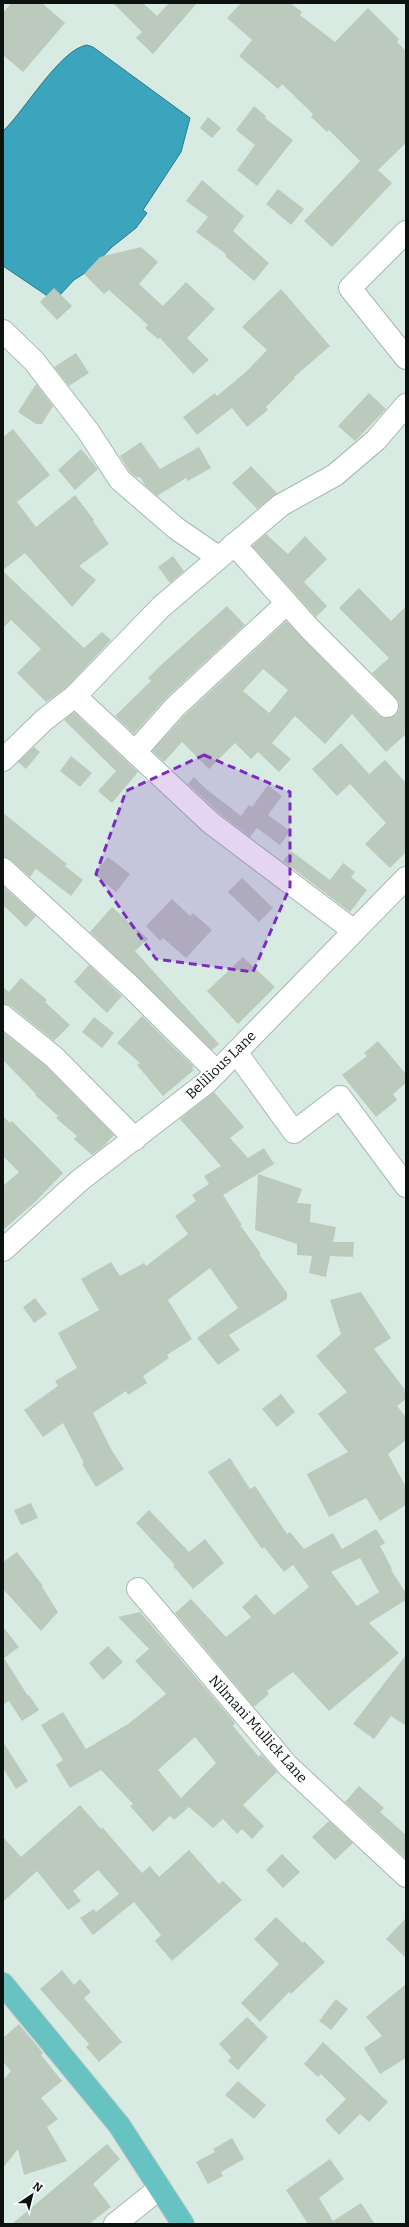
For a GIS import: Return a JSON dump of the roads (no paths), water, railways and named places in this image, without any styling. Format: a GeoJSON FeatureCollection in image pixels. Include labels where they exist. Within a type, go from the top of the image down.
{"type":"FeatureCollection","features":[{"type":"Feature","properties":{"kind":"main road"},"geometry":{"type":"LineString","coordinates":[[3,1984],[119,2125],[184,2224]]}},
{"type":"Feature","properties":{"kind":"street"},"geometry":{"type":"LineString","coordinates":[[406,232],[350,288],[406,358]]}},
{"type":"Feature","properties":{"kind":"street"},"geometry":{"type":"LineString","coordinates":[[3,331],[34,361],[88,431],[120,480],[177,529],[226,551],[286,604],[388,706]]}},
{"type":"Feature","properties":{"kind":"street"},"geometry":{"type":"LineString","coordinates":[[3,760],[44,720],[75,696],[162,606],[281,505],[335,475],[376,440],[406,404]]}},
{"type":"Feature","properties":{"kind":"street"},"geometry":{"type":"LineString","coordinates":[[135,752],[175,707],[286,604]]}},
{"type":"Feature","properties":{"kind":"street"},"geometry":{"type":"LineString","coordinates":[[75,696],[211,823],[354,931]]}},
{"type":"Feature","properties":{"kind":"street"},"geometry":{"type":"LineString","coordinates":[[3,869],[130,986],[217,1072]]}},
{"type":"Feature","properties":{"kind":"street","name":"Belilious Lane"},"geometry":{"type":"LineString","coordinates":[[3,1250],[80,1181],[206,1083],[406,878]]}},
{"type":"Feature","properties":{"kind":"street"},"geometry":{"type":"LineString","coordinates":[[3,1016],[54,1057],[135,1139]]}},
{"type":"Feature","properties":{"kind":"street"},"geometry":{"type":"LineString","coordinates":[[236,1052],[294,1132],[340,1097],[406,1186]]}},
{"type":"Feature","properties":{"kind":"street","name":"Nilmani Mullick Lane"},"geometry":{"type":"LineString","coordinates":[[138,1589],[288,1766],[406,1876]]}},
{"type":"Feature","properties":{"kind":"street"},"geometry":{"type":"LineString","coordinates":[[115,2224],[160,2188]]}},
{"type":"Feature","properties":{"kind":"water"},"geometry":{"type":"Polygon","coordinates":[[[87,45],[93,47],[190,118],[181,152],[143,210],[147,213],[136,228],[112,247],[91,269],[74,280],[59,296],[49,297],[3,266],[3,131],[65,57],[76,49],[87,45]]]}}]}
